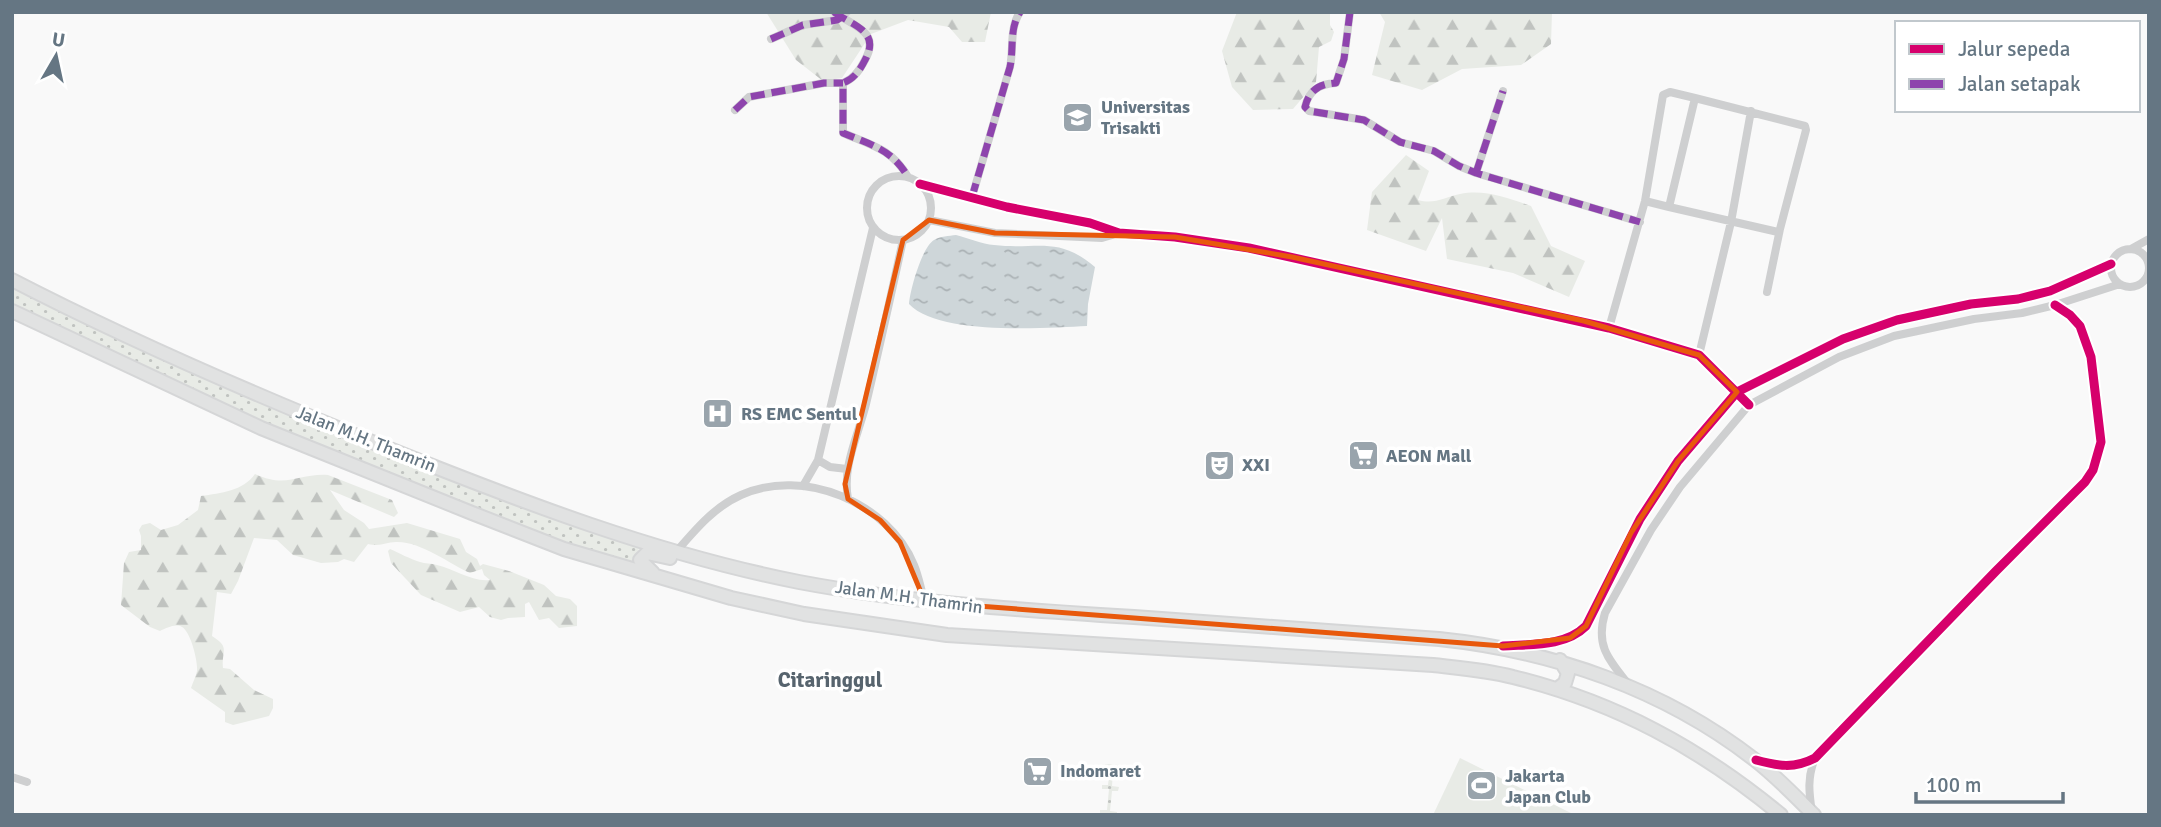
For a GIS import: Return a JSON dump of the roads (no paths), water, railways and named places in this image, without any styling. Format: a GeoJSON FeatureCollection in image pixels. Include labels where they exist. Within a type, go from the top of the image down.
{"type":"FeatureCollection","features":[{"type":"Feature","properties":{"kind":"main road","name":"Jalan M.H. Thamrin"},"geometry":{"type":"LineString","coordinates":[[12,280],[139,342],[277,404],[564,516],[704,561],[799,582],[925,602],[1006,610],[1429,638],[1503,646],[1560,660],[1630,687],[1708,728],[1756,760],[1813,814]]}},
{"type":"Feature","properties":{"kind":"main road","name":"Jalan M.H. Thamrin"},"geometry":{"type":"LineString","coordinates":[[12,311],[274,433],[564,549],[672,581],[804,614],[947,635],[1433,665],[1511,676],[1583,697],[1619,711],[1693,751],[1781,815]]}},
{"type":"Feature","properties":{"kind":"main road"},"geometry":{"type":"LineString","coordinates":[[672,581],[655,575],[644,566],[640,560],[642,556],[648,553],[687,562],[704,561]]}},
{"type":"Feature","properties":{"kind":"main road"},"geometry":{"type":"LineString","coordinates":[[1557,689],[1565,682],[1568,673],[1560,660]]}},
{"type":"Feature","properties":{"kind":"main road"},"geometry":{"type":"LineString","coordinates":[[1583,697],[1579,687],[1583,677],[1590,671]]}},
{"type":"Feature","properties":{"kind":"street"},"geometry":{"type":"LineString","coordinates":[[972,197],[1010,67],[1012,27],[1020,12]]}},
{"type":"Feature","properties":{"kind":"street"},"geometry":{"type":"LineString","coordinates":[[1350,12],[1344,59],[1336,83],[1323,83],[1314,89],[1305,107],[1309,111],[1364,120],[1400,142],[1434,151],[1476,173],[1640,222]]}},
{"type":"Feature","properties":{"kind":"street"},"geometry":{"type":"LineString","coordinates":[[734,110],[749,97],[848,81],[863,66],[871,47],[870,38],[864,31],[841,14],[803,25],[771,39]]}},
{"type":"Feature","properties":{"kind":"street"},"geometry":{"type":"LineString","coordinates":[[843,83],[843,133],[873,145],[898,160],[908,177],[920,184],[1043,215],[1090,223],[1119,233],[1175,237],[1282,254],[1609,328],[1699,355],[1749,405]]}},
{"type":"Feature","properties":{"kind":"street"},"geometry":{"type":"LineString","coordinates":[[1476,173],[1503,91]]}},
{"type":"Feature","properties":{"kind":"street"},"geometry":{"type":"LineString","coordinates":[[1609,328],[1645,201],[1664,95],[1670,92],[1805,126],[1767,292]]}},
{"type":"Feature","properties":{"kind":"street"},"geometry":{"type":"LineString","coordinates":[[1669,207],[1695,98]]}},
{"type":"Feature","properties":{"kind":"street"},"geometry":{"type":"LineString","coordinates":[[1699,355],[1731,222],[1751,111]]}},
{"type":"Feature","properties":{"kind":"street"},"geometry":{"type":"LineString","coordinates":[[908,177],[888,178],[872,190],[866,209],[873,228],[884,237],[903,240],[916,235],[929,220],[931,201],[920,184]]}},
{"type":"Feature","properties":{"kind":"street"},"geometry":{"type":"LineString","coordinates":[[1645,201],[1774,232],[1780,229]]}},
{"type":"Feature","properties":{"kind":"street"},"geometry":{"type":"LineString","coordinates":[[929,220],[995,233],[1102,238],[1119,233]]}},
{"type":"Feature","properties":{"kind":"street"},"geometry":{"type":"LineString","coordinates":[[803,486],[818,460],[873,228]]}},
{"type":"Feature","properties":{"kind":"street"},"geometry":{"type":"LineString","coordinates":[[1503,646],[1563,639],[1579,633],[1586,626],[1631,533],[1678,461],[1737,392],[1843,340],[1896,320],[1971,304],[2040,294],[2111,264],[2117,254],[2149,239]]}},
{"type":"Feature","properties":{"kind":"street"},"geometry":{"type":"LineString","coordinates":[[848,499],[846,469],[865,408],[903,240]]}},
{"type":"Feature","properties":{"kind":"street"},"geometry":{"type":"LineString","coordinates":[[1630,687],[1606,657],[1600,628],[1605,613],[1651,530],[1693,471],[1749,405],[1839,357],[1884,339],[1916,330],[2022,313],[2120,284],[2132,287],[2137,285],[2146,277],[2149,266],[2144,256],[2131,249]]}},
{"type":"Feature","properties":{"kind":"street"},"geometry":{"type":"LineString","coordinates":[[2111,264],[2113,275],[2120,284]]}},
{"type":"Feature","properties":{"kind":"street"},"geometry":{"type":"LineString","coordinates":[[1756,760],[1783,767],[1801,765],[1815,758],[2085,482],[2093,470],[2101,442],[2091,357],[2080,326],[2055,305]]}},
{"type":"Feature","properties":{"kind":"street"},"geometry":{"type":"LineString","coordinates":[[818,460],[830,467],[846,469]]}},
{"type":"Feature","properties":{"kind":"street"},"geometry":{"type":"LineString","coordinates":[[1678,461],[1693,471]]}},
{"type":"Feature","properties":{"kind":"street"},"geometry":{"type":"LineString","coordinates":[[676,552],[702,522],[742,495],[775,487],[803,486],[833,492],[873,515],[890,530],[914,565],[925,602]]}},
{"type":"Feature","properties":{"kind":"street"},"geometry":{"type":"LineString","coordinates":[[1813,814],[1808,785],[1815,758]]}},
{"type":"Feature","properties":{"kind":"street"},"geometry":{"type":"LineString","coordinates":[[12,777],[27,782]]}},
{"type":"Feature","properties":{"kind":"water"},"geometry":{"type":"Polygon","coordinates":[[[956,235],[994,245],[1058,247],[1082,257],[1095,267],[1087,326],[968,326],[924,314],[909,304],[914,279],[925,251],[934,240],[956,235]]]}},
{"type":"Feature","properties":{"kind":"place","name":"Universitas Trisakti"},"geometry":{"type":"Point","coordinates":[1078,117]}},
{"type":"Feature","properties":{"kind":"place","name":"RS EMC Sentul"},"geometry":{"type":"Point","coordinates":[718,414]}},
{"type":"Feature","properties":{"kind":"place","name":"AEON Mall"},"geometry":{"type":"Point","coordinates":[1363,456]}},
{"type":"Feature","properties":{"kind":"place","name":"XXI"},"geometry":{"type":"Point","coordinates":[1219,465]}},
{"type":"Feature","properties":{"kind":"place","name":"Indomaret"},"geometry":{"type":"Point","coordinates":[1037,771]}},
{"type":"Feature","properties":{"kind":"place","name":"Jakarta Japan Club"},"geometry":{"type":"Point","coordinates":[1482,786]}},
{"type":"Feature","properties":{"kind":"district","name":"Citaringgul"},"geometry":{"type":"Point","coordinates":[830,680]}}]}
